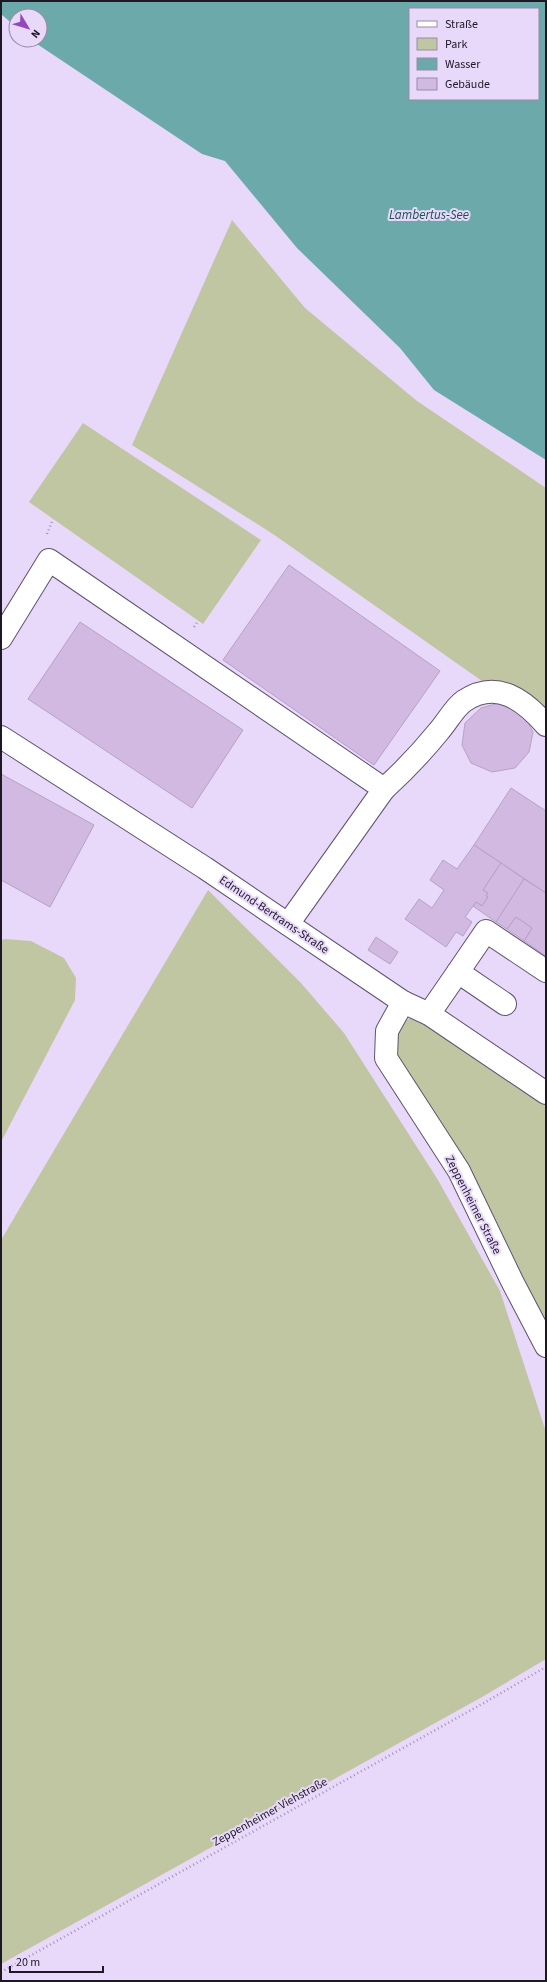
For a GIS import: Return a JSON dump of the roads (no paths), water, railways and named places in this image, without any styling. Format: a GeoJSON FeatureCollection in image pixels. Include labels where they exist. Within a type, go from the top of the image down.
{"type":"FeatureCollection","features":[{"type":"Feature","properties":{"kind":"street"},"geometry":{"type":"LineString","coordinates":[[1,638],[49,560],[384,789]]}},
{"type":"Feature","properties":{"kind":"street"},"geometry":{"type":"LineString","coordinates":[[288,924],[384,789],[404,771],[464,701],[485,692],[502,692],[522,702],[546,724]]}},
{"type":"Feature","properties":{"kind":"street","name":"Edmund-Bertrams-Straße"},"geometry":{"type":"LineString","coordinates":[[1,737],[288,924],[403,1002],[429,1014],[546,1093]]}},
{"type":"Feature","properties":{"kind":"street"},"geometry":{"type":"LineString","coordinates":[[429,1014],[486,931],[546,971]]}},
{"type":"Feature","properties":{"kind":"street"},"geometry":{"type":"LineString","coordinates":[[458,972],[505,1004]]}},
{"type":"Feature","properties":{"kind":"street","name":"Zeppenheimer Straße"},"geometry":{"type":"LineString","coordinates":[[403,1002],[387,1031],[386,1058],[459,1171],[512,1281],[546,1346]]}},
{"type":"Feature","properties":{"kind":"water","name":"Lambertus-See"},"geometry":{"type":"Polygon","coordinates":[[[1,1],[546,1],[546,460],[434,390],[400,348],[297,248],[225,161],[202,154],[43,48],[48,48],[48,8],[8,8],[8,20],[1,14],[1,1]]]}}]}
